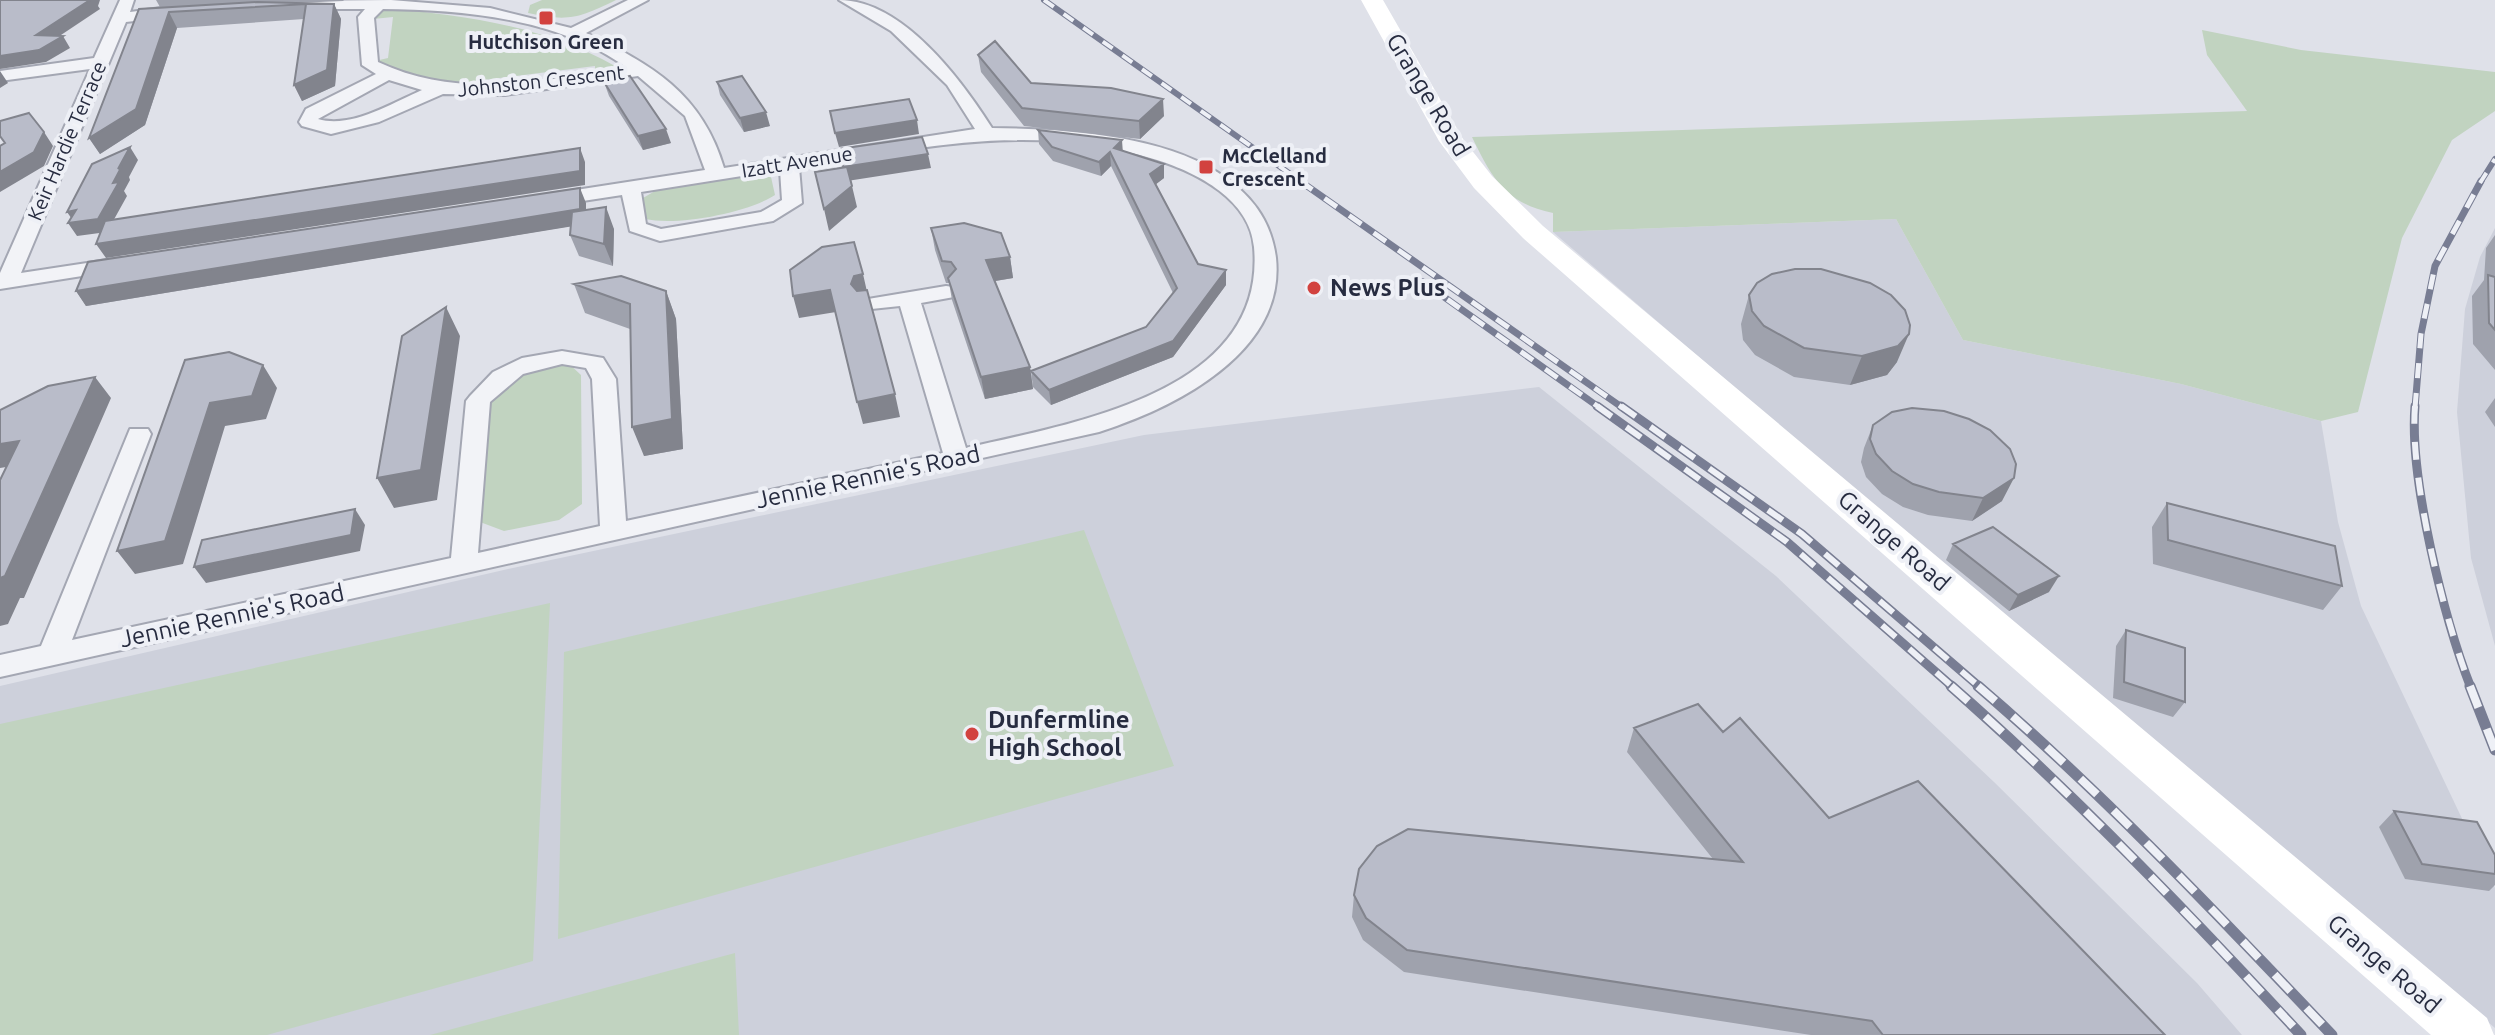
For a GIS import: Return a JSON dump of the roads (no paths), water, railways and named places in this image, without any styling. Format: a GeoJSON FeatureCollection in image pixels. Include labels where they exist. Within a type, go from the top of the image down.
{"type":"FeatureCollection","features":[{"type":"Feature","properties":{"kind":"street"},"geometry":{"type":"LineString","coordinates":[[508,13],[537,0]]}},
{"type":"Feature","properties":{"kind":"street"},"geometry":{"type":"LineString","coordinates":[[577,31],[640,0]]}},
{"type":"Feature","properties":{"kind":"street"},"geometry":{"type":"LineString","coordinates":[[847,0],[897,28],[954,82],[986,133]]}},
{"type":"Feature","properties":{"kind":"street","name":"Grange Road"},"geometry":{"type":"LineString","coordinates":[[1372,0],[1452,141],[1483,182],[1533,232],[2469,1035]]}},
{"type":"Feature","properties":{"kind":"street","name":"Johnston Crescent"},"geometry":{"type":"LineString","coordinates":[[284,4],[446,5],[508,13],[577,31],[645,70],[693,114],[708,144],[716,175]]}},
{"type":"Feature","properties":{"kind":"street"},"geometry":{"type":"LineString","coordinates":[[379,4],[366,17],[370,65],[387,75]]}},
{"type":"Feature","properties":{"kind":"street"},"geometry":{"type":"LineString","coordinates":[[124,9],[194,10]]}},
{"type":"Feature","properties":{"kind":"street","name":"Keir Hardie Terrace"},"geometry":{"type":"LineString","coordinates":[[3,282],[124,9]]}},
{"type":"Feature","properties":{"kind":"street"},"geometry":{"type":"LineString","coordinates":[[0,76],[101,62]]}},
{"type":"Feature","properties":{"kind":"street","name":"Johnston Crescent"},"geometry":{"type":"LineString","coordinates":[[437,90],[373,118],[331,129],[308,122],[312,113],[387,75],[437,90],[470,93],[645,70]]}},
{"type":"Feature","properties":{"kind":"street","name":"Izatt Avenue"},"geometry":{"type":"LineString","coordinates":[[537,202],[986,133],[1084,137],[1133,146],[1207,174],[1233,193],[1252,213],[1266,239],[1269,262],[1260,309],[1241,336],[1209,369],[1127,415],[1074,431]]}},
{"type":"Feature","properties":{"kind":"street"},"geometry":{"type":"LineString","coordinates":[[631,188],[637,227],[660,235],[766,217],[792,203],[789,164]]}},
{"type":"Feature","properties":{"kind":"street"},"geometry":{"type":"LineString","coordinates":[[3,282],[147,260]]}},
{"type":"Feature","properties":{"kind":"street"},"geometry":{"type":"LineString","coordinates":[[870,305],[946,292]]}},
{"type":"Feature","properties":{"kind":"street"},"geometry":{"type":"LineString","coordinates":[[909,299],[957,458]]}},
{"type":"Feature","properties":{"kind":"street"},"geometry":{"type":"LineString","coordinates":[[464,565],[478,401],[490,385],[513,368],[542,359],[574,356],[595,363],[604,379],[614,533]]}},
{"type":"Feature","properties":{"kind":"street","name":"Jennie Rennie's Road"},"geometry":{"type":"LineString","coordinates":[[0,666],[1074,431]]}},
{"type":"Feature","properties":{"kind":"street"},"geometry":{"type":"LineString","coordinates":[[52,655],[139,434]]}},
{"type":"Feature","properties":{"kind":"railway"},"geometry":{"type":"LineString","coordinates":[[1044,0],[1303,183]]}},
{"type":"Feature","properties":{"kind":"railway"},"geometry":{"type":"LineString","coordinates":[[2480,183],[2495,159]]}},
{"type":"Feature","properties":{"kind":"railway"},"geometry":{"type":"LineString","coordinates":[[1300,181],[1623,408]]}},
{"type":"Feature","properties":{"kind":"railway"},"geometry":{"type":"LineString","coordinates":[[2415,408],[2421,334],[2435,266],[2481,181]]}},
{"type":"Feature","properties":{"kind":"railway"},"geometry":{"type":"LineString","coordinates":[[1423,282],[1600,408]]}},
{"type":"Feature","properties":{"kind":"railway"},"geometry":{"type":"LineString","coordinates":[[1597,406],[1787,542],[1954,688]]}},
{"type":"Feature","properties":{"kind":"railway"},"geometry":{"type":"LineString","coordinates":[[1621,406],[1802,534],[1981,688]]}},
{"type":"Feature","properties":{"kind":"railway"},"geometry":{"type":"LineString","coordinates":[[2415,408],[2417,471],[2423,509],[2450,625],[2471,688]]}},
{"type":"Feature","properties":{"kind":"railway"},"geometry":{"type":"LineString","coordinates":[[1951,686],[2130,856],[2301,1035]]}},
{"type":"Feature","properties":{"kind":"railway"},"geometry":{"type":"LineString","coordinates":[[1978,686],[2115,812],[2332,1035]]}},
{"type":"Feature","properties":{"kind":"railway"},"geometry":{"type":"LineString","coordinates":[[2470,686],[2495,750]]}},
{"type":"Feature","properties":{"kind":"place","name":"Hutchison Green"},"geometry":{"type":"Point","coordinates":[546,18]}},
{"type":"Feature","properties":{"kind":"place","name":"McClelland Crescent"},"geometry":{"type":"Point","coordinates":[1206,167]}},
{"type":"Feature","properties":{"kind":"place","name":"News Plus"},"geometry":{"type":"Point","coordinates":[1314,288]}},
{"type":"Feature","properties":{"kind":"place","name":"Dunfermline High School"},"geometry":{"type":"Point","coordinates":[972,734]}}]}
